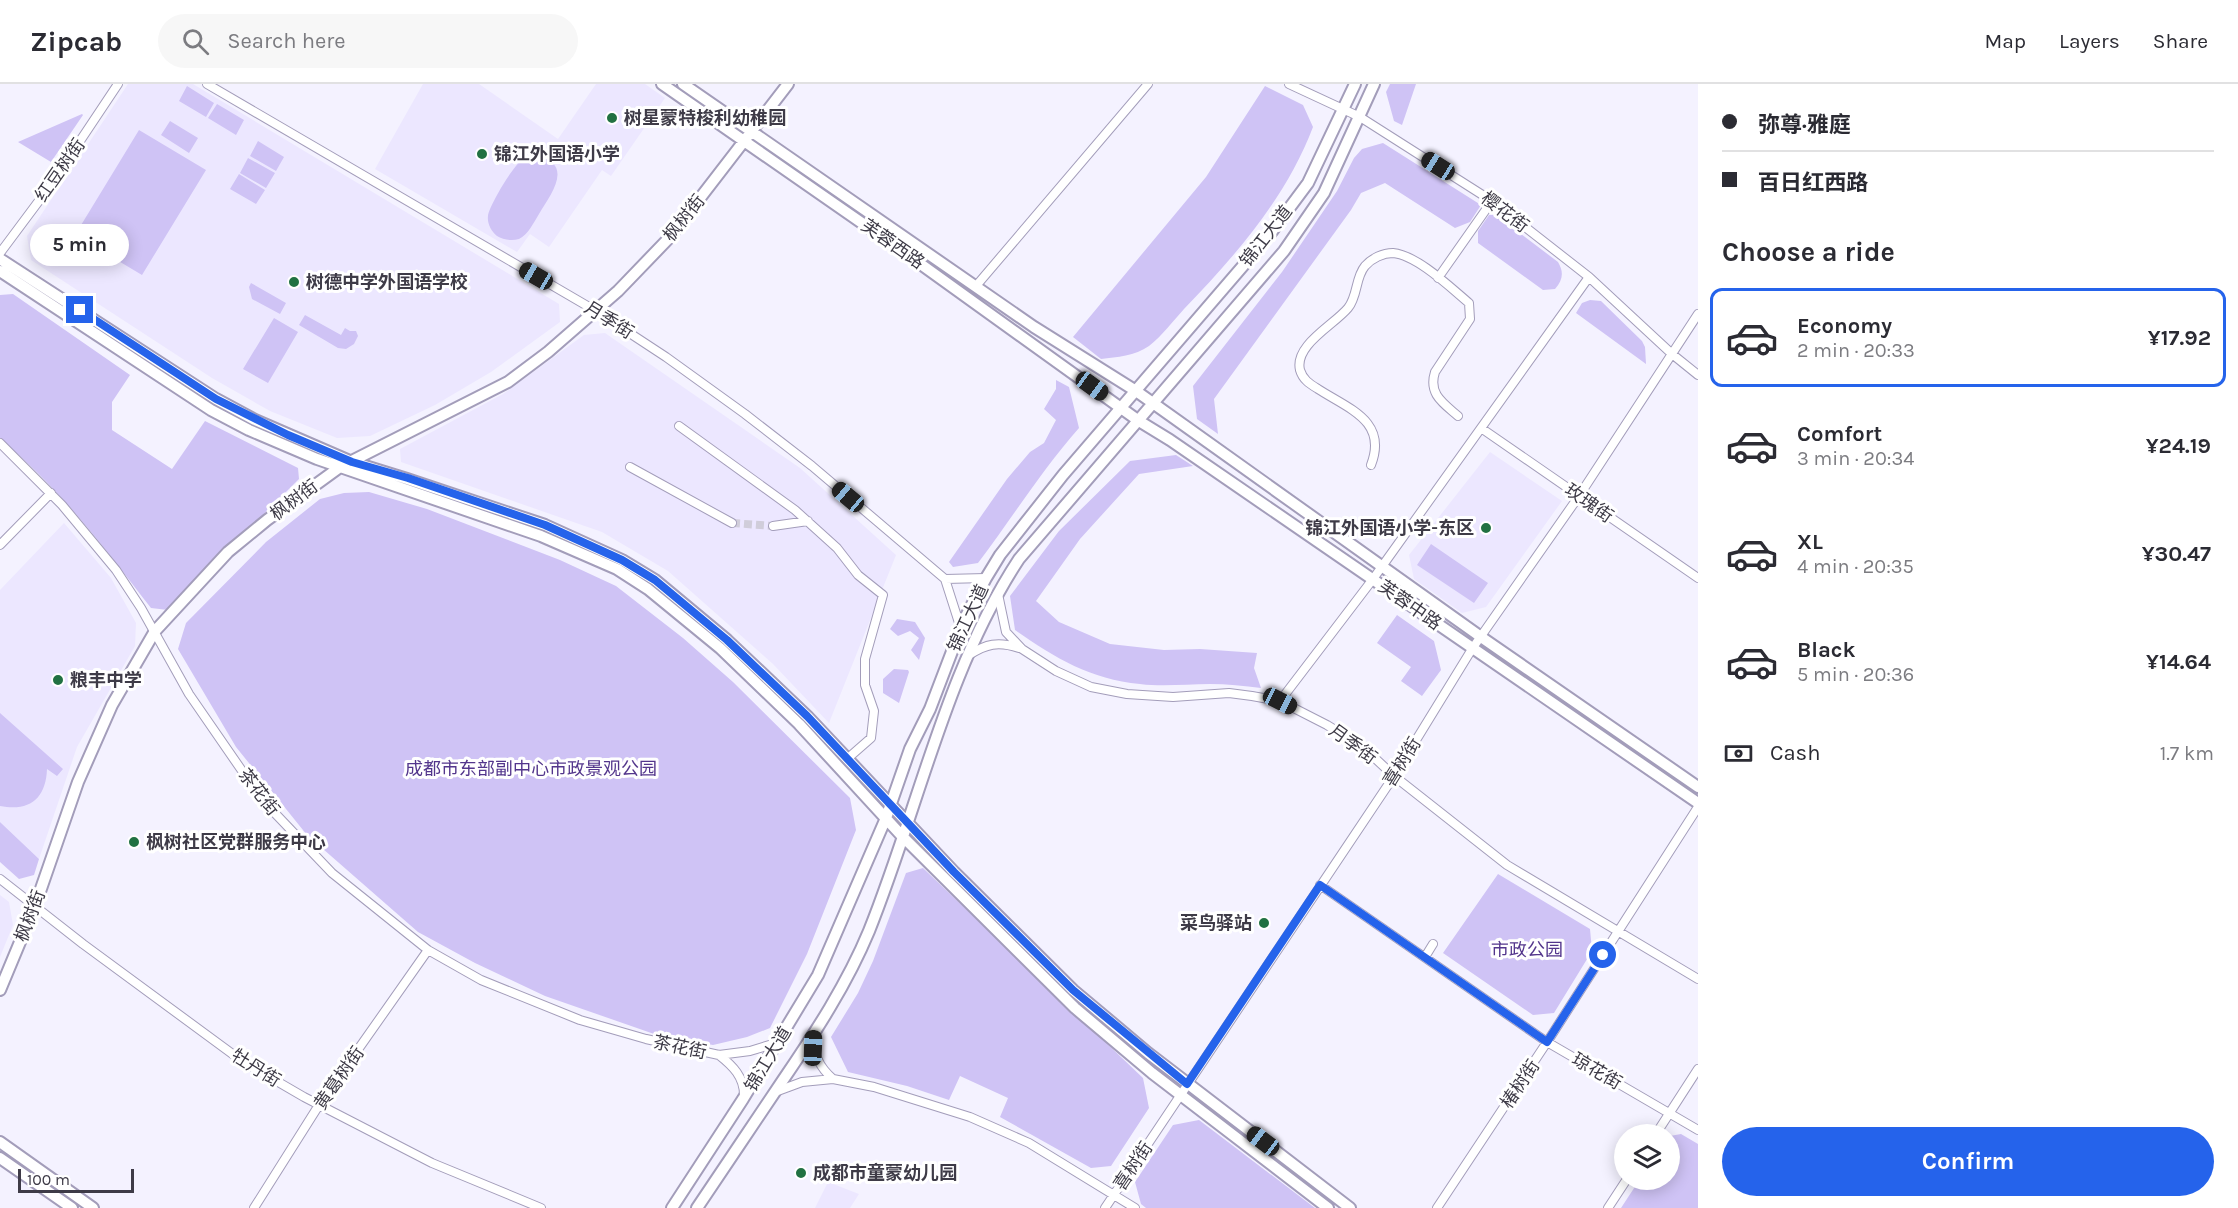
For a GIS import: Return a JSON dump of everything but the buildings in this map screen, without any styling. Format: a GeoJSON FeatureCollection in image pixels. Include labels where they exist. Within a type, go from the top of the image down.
{"type":"FeatureCollection","features":[{"type":"Feature","properties":{"kind":"main road","name":"芙蓉西路"},"geometry":{"type":"LineString","coordinates":[[662,84],[1121,407]]}},
{"type":"Feature","properties":{"kind":"main road","name":"芙蓉西路"},"geometry":{"type":"LineString","coordinates":[[683,84],[1034,327],[1136,391]]}},
{"type":"Feature","properties":{"kind":"main road","name":"枫树街"},"geometry":{"type":"LineString","coordinates":[[0,990],[35,906],[78,782],[112,705],[154,631],[228,552],[276,513],[340,467],[508,382],[596,311],[670,237],[788,84]]}},
{"type":"Feature","properties":{"kind":"main road","name":"锦江大道"},"geometry":{"type":"LineString","coordinates":[[672,1208],[743,1099],[818,975],[886,818],[910,749],[930,709],[961,629],[986,578],[1000,555],[1063,475],[1267,238],[1308,183],[1355,84]]}},
{"type":"Feature","properties":{"kind":"main road","name":"锦江大道"},"geometry":{"type":"LineString","coordinates":[[697,1208],[814,1033],[841,988],[868,932],[967,656],[997,592],[1019,559],[1284,250],[1323,193],[1374,84]]}},
{"type":"Feature","properties":{"kind":"main road"},"geometry":{"type":"LineString","coordinates":[[0,259],[216,399],[304,443],[352,462],[408,478],[545,525],[622,560],[655,580],[727,640],[807,716],[954,872],[1073,990],[1187,1084],[1350,1208]]}},
{"type":"Feature","properties":{"kind":"main road"},"geometry":{"type":"LineString","coordinates":[[0,271],[211,410],[249,430],[340,467],[541,536],[617,569],[648,589],[720,648],[792,717],[902,836],[1075,1008],[1180,1095],[1328,1208]]}},
{"type":"Feature","properties":{"kind":"main road","name":"芙蓉中路"},"geometry":{"type":"LineString","coordinates":[[1136,391],[1480,637],[1698,787]]}},
{"type":"Feature","properties":{"kind":"main road","name":"芙蓉中路"},"geometry":{"type":"LineString","coordinates":[[1121,407],[1698,805]]}},
{"type":"Feature","properties":{"kind":"main road"},"geometry":{"type":"LineString","coordinates":[[0,1142],[93,1208]]}},
{"type":"Feature","properties":{"kind":"main road"},"geometry":{"type":"LineString","coordinates":[[0,1158],[72,1208]]}},
{"type":"Feature","properties":{"kind":"street","name":"红豆树街"},"geometry":{"type":"LineString","coordinates":[[0,253],[50,186],[118,84]]}},
{"type":"Feature","properties":{"kind":"street","name":"月季街"},"geometry":{"type":"LineString","coordinates":[[207,84],[596,311],[666,357],[812,466],[945,579]]}},
{"type":"Feature","properties":{"kind":"street"},"geometry":{"type":"LineString","coordinates":[[976,286],[1148,84]]}},
{"type":"Feature","properties":{"kind":"street","name":"樱花街"},"geometry":{"type":"LineString","coordinates":[[1289,84],[1360,117],[1492,201],[1588,277],[1698,375]]}},
{"type":"Feature","properties":{"kind":"street"},"geometry":{"type":"LineString","coordinates":[[1438,278],[1492,201]]}},
{"type":"Feature","properties":{"kind":"street"},"geometry":{"type":"LineString","coordinates":[[1371,465],[1376,442],[1373,430],[1366,420],[1307,382],[1299,368],[1302,352],[1306,346],[1350,306],[1361,273],[1371,260],[1392,253],[1403,255],[1438,278],[1469,303],[1471,311],[1466,326],[1435,372],[1433,379],[1435,394],[1439,400],[1458,416]]}},
{"type":"Feature","properties":{"kind":"street"},"geometry":{"type":"LineString","coordinates":[[1280,701],[1382,567],[1588,277]]}},
{"type":"Feature","properties":{"kind":"street","name":"喜树街"},"geometry":{"type":"LineString","coordinates":[[1105,1208],[1394,776],[1472,649],[1579,496],[1698,314]]}},
{"type":"Feature","properties":{"kind":"street"},"geometry":{"type":"LineString","coordinates":[[679,426],[808,521],[837,548],[858,575],[883,595],[865,659],[865,685],[874,711],[871,738],[847,759]]}},
{"type":"Feature","properties":{"kind":"street","name":"玫瑰街"},"geometry":{"type":"LineString","coordinates":[[1481,428],[1698,578]]}},
{"type":"Feature","properties":{"kind":"street","name":"茶花街"},"geometry":{"type":"LineString","coordinates":[[0,443],[51,493],[116,570],[189,694],[269,807],[332,873],[428,950],[481,980],[580,1020],[646,1039],[719,1055],[775,1044],[782,1035]]}},
{"type":"Feature","properties":{"kind":"street"},"geometry":{"type":"LineString","coordinates":[[630,466],[732,523]]}},
{"type":"Feature","properties":{"kind":"street"},"geometry":{"type":"LineString","coordinates":[[0,545],[51,493]]}},
{"type":"Feature","properties":{"kind":"street"},"geometry":{"type":"LineString","coordinates":[[773,526],[808,521]]}},
{"type":"Feature","properties":{"kind":"street"},"geometry":{"type":"LineString","coordinates":[[961,629],[945,579],[986,578]]}},
{"type":"Feature","properties":{"kind":"street","name":"月季街"},"geometry":{"type":"LineString","coordinates":[[997,592],[1006,632],[1022,649],[1056,671],[1091,687],[1173,697],[1229,693],[1280,701],[1327,725],[1364,748],[1394,776],[1507,865],[1698,979]]}},
{"type":"Feature","properties":{"kind":"street"},"geometry":{"type":"LineString","coordinates":[[967,656],[993,643],[1005,643],[1022,649]]}},
{"type":"Feature","properties":{"kind":"street","name":"椿树街"},"geometry":{"type":"LineString","coordinates":[[1437,1208],[1547,1042],[1698,805]]}},
{"type":"Feature","properties":{"kind":"street","name":"牡丹街"},"geometry":{"type":"LineString","coordinates":[[0,879],[242,1061],[319,1105],[432,1163],[541,1208]]}},
{"type":"Feature","properties":{"kind":"street","name":"琼花街"},"geometry":{"type":"LineString","coordinates":[[1320,885],[1547,1042],[1698,1130]]}},
{"type":"Feature","properties":{"kind":"street"},"geometry":{"type":"LineString","coordinates":[[1425,957],[1433,944]]}},
{"type":"Feature","properties":{"kind":"street","name":"黄葛树街"},"geometry":{"type":"LineString","coordinates":[[254,1208],[319,1105],[428,950]]}},
{"type":"Feature","properties":{"kind":"street"},"geometry":{"type":"LineString","coordinates":[[814,1033],[813,1048],[823,1071],[832,1079]]}},
{"type":"Feature","properties":{"kind":"street","name":"茶花街"},"geometry":{"type":"LineString","coordinates":[[719,1055],[731,1064],[739,1075],[744,1086],[743,1099]]}},
{"type":"Feature","properties":{"kind":"street"},"geometry":{"type":"LineString","coordinates":[[1663,1124],[1698,1069]]}},
{"type":"Feature","properties":{"kind":"street"},"geometry":{"type":"LineString","coordinates":[[775,1092],[802,1082],[832,1079],[874,1087],[970,1117],[1029,1143],[1135,1208]]}},
{"type":"Feature","properties":{"kind":"street"},"geometry":{"type":"LineString","coordinates":[[1608,1208],[1620,1190]]}},
{"type":"Feature","properties":{"kind":"shaded area","name":"树德中学外国语学校"},"geometry":{"type":"Polygon","coordinates":[[[128,84],[193,84],[559,304],[560,322],[491,372],[435,405],[370,436],[337,438],[270,411],[212,378],[31,260],[27,236],[128,84]]]}},
{"type":"Feature","properties":{"kind":"shaded area","name":"锦江外国语小学"},"geometry":{"type":"Polygon","coordinates":[[[423,84],[479,84],[558,139],[596,84],[645,84],[665,98],[611,176],[602,170],[549,247],[530,234],[517,252],[375,169],[423,84]]]}},
{"type":"Feature","properties":{"kind":"shaded area"},"geometry":{"type":"Polygon","coordinates":[[[605,333],[800,468],[896,555],[829,723],[773,664],[668,571],[602,532],[401,462],[400,449],[503,394],[584,335],[605,333]]]}},
{"type":"Feature","properties":{"kind":"shaded area","name":"锦江外国语小学-东区"},"geometry":{"type":"Polygon","coordinates":[[[1490,452],[1562,501],[1486,607],[1462,613],[1414,579],[1409,555],[1490,452]]]}},
{"type":"Feature","properties":{"kind":"shaded area","name":"粮丰中学"},"geometry":{"type":"Polygon","coordinates":[[[64,523],[111,578],[136,623],[135,646],[77,747],[39,859],[0,822],[0,590],[64,523]]]}},
{"type":"Feature","properties":{"kind":"shaded area"},"geometry":{"type":"Polygon","coordinates":[[[0,895],[9,902],[13,925],[0,957],[0,895]]]}},
{"type":"Feature","properties":{"kind":"shaded area"},"geometry":{"type":"Polygon","coordinates":[[[828,1182],[859,1194],[850,1208],[815,1208],[828,1182]]]}},
{"type":"Feature","properties":{"kind":"green space"},"geometry":{"type":"Polygon","coordinates":[[[1390,84],[1416,84],[1402,125],[1394,121],[1386,92],[1390,84]]]}},
{"type":"Feature","properties":{"kind":"green space"},"geometry":{"type":"Polygon","coordinates":[[[187,86],[214,103],[206,117],[179,101],[187,86]]]}},
{"type":"Feature","properties":{"kind":"green space"},"geometry":{"type":"Polygon","coordinates":[[[1265,86],[1303,105],[1313,127],[1289,178],[1241,246],[1158,338],[1138,352],[1101,359],[1073,337],[1206,177],[1265,86]]]}},
{"type":"Feature","properties":{"kind":"green space"},"geometry":{"type":"Polygon","coordinates":[[[217,104],[244,120],[236,135],[208,118],[217,104]]]}},
{"type":"Feature","properties":{"kind":"green space"},"geometry":{"type":"Polygon","coordinates":[[[82,114],[51,162],[18,142],[82,114]]]}},
{"type":"Feature","properties":{"kind":"green space"},"geometry":{"type":"Polygon","coordinates":[[[170,121],[198,138],[189,153],[161,135],[170,121]]]}},
{"type":"Feature","properties":{"kind":"green space"},"geometry":{"type":"Polygon","coordinates":[[[139,130],[206,170],[142,275],[75,235],[139,130]]]}},
{"type":"Feature","properties":{"kind":"green space"},"geometry":{"type":"Polygon","coordinates":[[[258,141],[284,157],[276,171],[250,156],[258,141]]]}},
{"type":"Feature","properties":{"kind":"green space"},"geometry":{"type":"Polygon","coordinates":[[[1383,143],[1481,205],[1470,222],[1455,228],[1385,183],[1361,193],[1214,399],[1218,434],[1197,419],[1193,386],[1282,272],[1337,191],[1354,158],[1362,149],[1383,143]]]}},
{"type":"Feature","properties":{"kind":"green space"},"geometry":{"type":"Polygon","coordinates":[[[538,156],[549,160],[555,166],[557,181],[553,190],[525,235],[513,240],[499,237],[493,232],[488,221],[492,204],[517,164],[527,158],[538,156]]]}},
{"type":"Feature","properties":{"kind":"green space"},"geometry":{"type":"Polygon","coordinates":[[[248,158],[275,173],[266,188],[240,173],[248,158]]]}},
{"type":"Feature","properties":{"kind":"green space"},"geometry":{"type":"Polygon","coordinates":[[[239,174],[265,190],[256,204],[230,189],[239,174]]]}},
{"type":"Feature","properties":{"kind":"green space"},"geometry":{"type":"Polygon","coordinates":[[[1489,215],[1496,215],[1558,262],[1562,276],[1555,289],[1543,290],[1478,243],[1478,231],[1489,215]]]}},
{"type":"Feature","properties":{"kind":"green space"},"geometry":{"type":"Polygon","coordinates":[[[251,283],[286,303],[280,314],[252,299],[249,287],[251,283]]]}},
{"type":"Feature","properties":{"kind":"green space"},"geometry":{"type":"Polygon","coordinates":[[[13,294],[130,375],[112,402],[112,430],[172,469],[205,421],[298,468],[299,479],[168,610],[151,608],[62,498],[0,439],[0,295],[13,294]]]}},
{"type":"Feature","properties":{"kind":"green space"},"geometry":{"type":"Polygon","coordinates":[[[1590,300],[1601,301],[1642,341],[1645,347],[1646,364],[1576,313],[1582,303],[1590,300]]]}},
{"type":"Feature","properties":{"kind":"green space"},"geometry":{"type":"Polygon","coordinates":[[[305,315],[341,335],[345,328],[356,331],[358,336],[354,344],[346,349],[338,348],[299,325],[305,315]]]}},
{"type":"Feature","properties":{"kind":"green space"},"geometry":{"type":"Polygon","coordinates":[[[274,318],[298,332],[268,383],[243,369],[274,318]]]}},
{"type":"Feature","properties":{"kind":"green space"},"geometry":{"type":"Polygon","coordinates":[[[1056,380],[1069,387],[1079,428],[1040,477],[978,563],[953,567],[949,562],[1007,479],[1030,452],[1044,443],[1056,420],[1044,409],[1056,389],[1056,380]]]}},
{"type":"Feature","properties":{"kind":"green space"},"geometry":{"type":"Polygon","coordinates":[[[1176,455],[1193,466],[1139,474],[1080,539],[1036,601],[1059,622],[1110,644],[1164,650],[1200,649],[1257,653],[1254,668],[1261,688],[1216,684],[1149,685],[1105,677],[1074,666],[1044,650],[1015,630],[1010,596],[1059,531],[1130,461],[1176,455]]]}},
{"type":"Feature","properties":{"kind":"green space","name":"成都市东部副中心市政景观公园"},"geometry":{"type":"Polygon","coordinates":[[[369,492],[427,509],[560,560],[616,586],[683,638],[733,682],[850,798],[856,830],[807,954],[770,1028],[747,1037],[713,1045],[657,1035],[545,996],[475,963],[418,932],[307,835],[236,747],[178,649],[186,623],[266,542],[320,499],[344,493],[369,492]]]}},
{"type":"Feature","properties":{"kind":"green space"},"geometry":{"type":"Polygon","coordinates":[[[1431,544],[1488,583],[1474,603],[1417,565],[1431,544]]]}},
{"type":"Feature","properties":{"kind":"green space"},"geometry":{"type":"Polygon","coordinates":[[[1397,615],[1434,641],[1441,670],[1422,696],[1401,681],[1411,667],[1377,643],[1397,615]]]}},
{"type":"Feature","properties":{"kind":"green space"},"geometry":{"type":"Polygon","coordinates":[[[897,619],[915,622],[925,638],[919,660],[911,650],[919,638],[910,631],[898,636],[890,629],[897,619]]]}},
{"type":"Feature","properties":{"kind":"green space"},"geometry":{"type":"Polygon","coordinates":[[[894,669],[909,672],[899,703],[883,693],[883,679],[894,669]]]}},
{"type":"Feature","properties":{"kind":"green space"},"geometry":{"type":"Polygon","coordinates":[[[0,713],[63,769],[57,776],[47,769],[40,795],[28,805],[0,806],[0,713]]]}},
{"type":"Feature","properties":{"kind":"green space"},"geometry":{"type":"Polygon","coordinates":[[[0,822],[39,859],[34,875],[19,879],[0,862],[0,822]]]}},
{"type":"Feature","properties":{"kind":"green space"},"geometry":{"type":"Polygon","coordinates":[[[923,868],[1143,1078],[1149,1108],[1111,1166],[1091,1168],[1000,1117],[1008,1098],[960,1076],[949,1100],[907,1086],[848,1072],[831,1037],[858,993],[873,961],[906,873],[923,868]]]}},
{"type":"Feature","properties":{"kind":"green space","name":"市政公园"},"geometry":{"type":"Polygon","coordinates":[[[1498,874],[1590,929],[1592,951],[1554,1013],[1533,1015],[1443,953],[1498,874]]]}},
{"type":"Feature","properties":{"kind":"green space"},"geometry":{"type":"Polygon","coordinates":[[[1199,1120],[1315,1208],[1146,1208],[1141,1204],[1135,1182],[1173,1125],[1199,1120]]]}},
{"type":"Feature","properties":{"kind":"green space"},"geometry":{"type":"Polygon","coordinates":[[[1680,1134],[1698,1144],[1698,1208],[1621,1208],[1633,1190],[1680,1190],[1680,1134]]]}},
{"type":"Feature","properties":{"kind":"tunnel"},"geometry":{"type":"LineString","coordinates":[[732,523],[773,526]]}},
{"type":"Feature","properties":{"kind":"place","name":"树星蒙特梭利幼稚园"},"geometry":{"type":"Point","coordinates":[612,118]}},
{"type":"Feature","properties":{"kind":"place","name":"锦江外国语小学"},"geometry":{"type":"Point","coordinates":[482,154]}},
{"type":"Feature","properties":{"kind":"place","name":"树德中学外国语学校"},"geometry":{"type":"Point","coordinates":[294,282]}},
{"type":"Feature","properties":{"kind":"place","name":"锦江外国语小学-东区"},"geometry":{"type":"Point","coordinates":[1486,528]}},
{"type":"Feature","properties":{"kind":"place","name":"粮丰中学"},"geometry":{"type":"Point","coordinates":[58,680]}},
{"type":"Feature","properties":{"kind":"place","name":"枫树社区党群服务中心"},"geometry":{"type":"Point","coordinates":[134,842]}},
{"type":"Feature","properties":{"kind":"place","name":"菜鸟驿站"},"geometry":{"type":"Point","coordinates":[1264,923]}},
{"type":"Feature","properties":{"kind":"place","name":"成都市童蒙幼儿园"},"geometry":{"type":"Point","coordinates":[801,1173]}},
{"type":"Feature","properties":{"kind":"route"},"geometry":{"type":"LineString","coordinates":[[80,310],[216,399],[255,420],[352,462],[408,478],[545,525],[622,560],[655,580],[727,640],[807,716],[954,872],[1073,990],[1187,1084],[1320,885],[1547,1042],[1603,955]]}}]}
